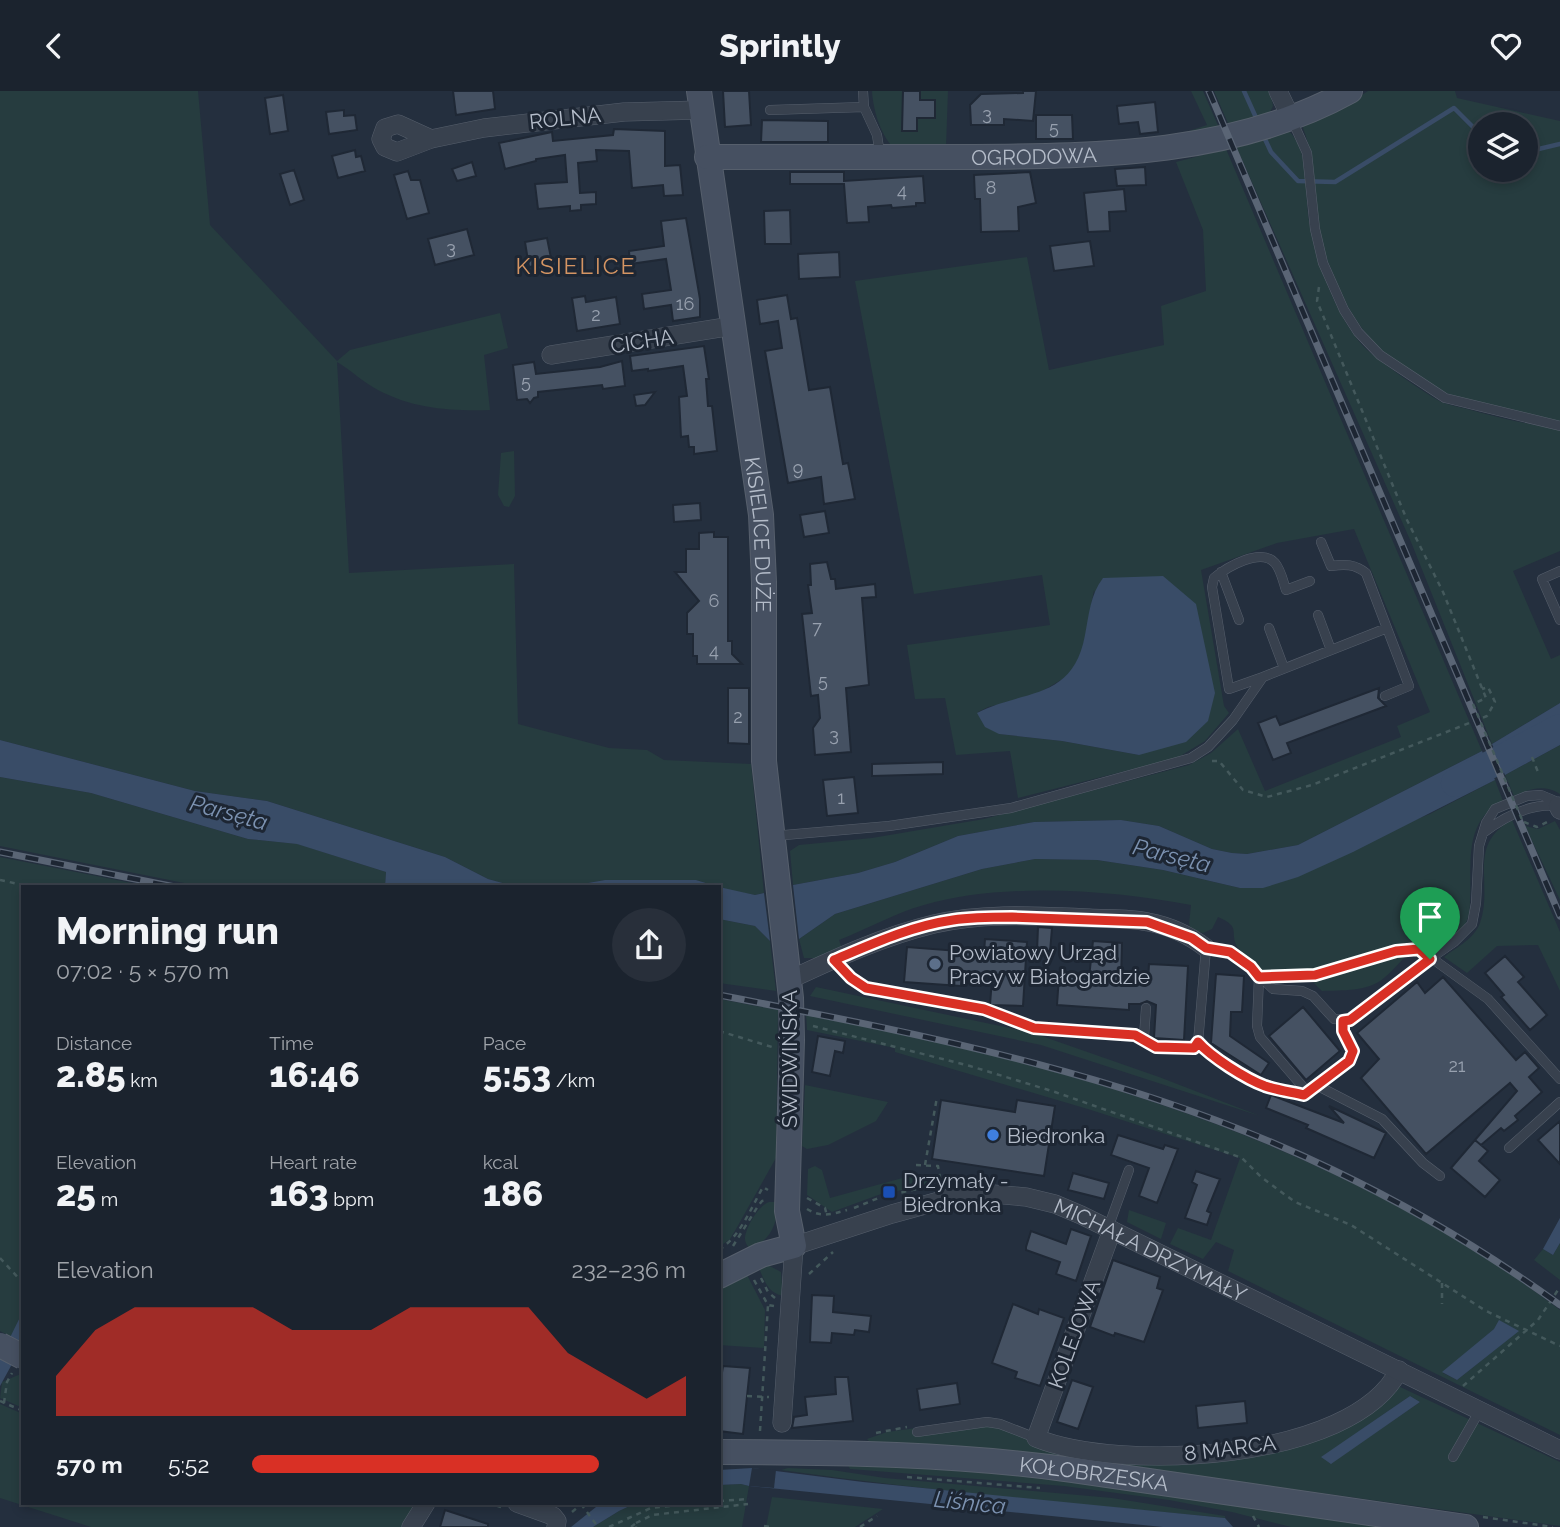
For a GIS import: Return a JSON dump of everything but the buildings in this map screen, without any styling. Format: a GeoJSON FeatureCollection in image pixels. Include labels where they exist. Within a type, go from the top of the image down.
{"type":"FeatureCollection","features":[{"type":"Feature","properties":{"kind":"street"},"geometry":{"type":"LineString","coordinates":[[1278,91],[1291,118]]}},
{"type":"Feature","properties":{"kind":"street","name":"OGRODOWA"},"geometry":{"type":"LineString","coordinates":[[707,157],[1059,156],[1122,153],[1210,141],[1291,118],[1350,91]]}},
{"type":"Feature","properties":{"kind":"street","name":"ROLNA"},"geometry":{"type":"LineString","coordinates":[[431,139],[484,128],[624,112],[699,100]]}},
{"type":"Feature","properties":{"kind":"street","name":"KISIELICE DUŻE"},"geometry":{"type":"LineString","coordinates":[[699,100],[761,515],[764,582],[764,761],[788,968]]}},
{"type":"Feature","properties":{"kind":"street","name":"CICHA"},"geometry":{"type":"LineString","coordinates":[[551,355],[732,326]]}},
{"type":"Feature","properties":{"kind":"street","name":"ŚWIDWIŃSKA"},"geometry":{"type":"LineString","coordinates":[[782,1423],[794,1246],[792,1051],[788,968],[834,960],[884,939],[934,923],[1012,917],[1147,922],[1192,938],[1206,948]]}},
{"type":"Feature","properties":{"kind":"street","name":"MICHAŁA DRZYMAŁY"},"geometry":{"type":"LineString","coordinates":[[721,1275],[761,1255],[935,1201],[969,1194],[1000,1194],[1042,1201],[1110,1229],[1560,1450]]}},
{"type":"Feature","properties":{"kind":"street","name":"KOLEJOWA"},"geometry":{"type":"LineString","coordinates":[[1036,1438],[1110,1229]]}},
{"type":"Feature","properties":{"kind":"street"},"geometry":{"type":"LineString","coordinates":[[0,1345],[18,1364]]}},
{"type":"Feature","properties":{"kind":"street","name":"8 MARCA"},"geometry":{"type":"LineString","coordinates":[[1036,1438],[1065,1448],[1117,1456],[1201,1453],[1269,1446],[1320,1430],[1354,1414],[1376,1400],[1394,1380],[1399,1370]]}},
{"type":"Feature","properties":{"kind":"street","name":"KOŁOBRZESKA"},"geometry":{"type":"LineString","coordinates":[[721,1452],[863,1454],[1072,1470],[1466,1527]]}},
{"type":"Feature","properties":{"kind":"street"},"geometry":{"type":"LineString","coordinates":[[411,1527],[425,1505]]}},
{"type":"Feature","properties":{"kind":"street"},"geometry":{"type":"LineString","coordinates":[[523,1505],[553,1515],[557,1526]]}},
{"type":"Feature","properties":{"kind":"lane"},"geometry":{"type":"LineString","coordinates":[[863,91],[864,107],[877,135],[880,157]]}},
{"type":"Feature","properties":{"kind":"lane"},"geometry":{"type":"LineString","coordinates":[[769,110],[864,107]]}},
{"type":"Feature","properties":{"kind":"lane"},"geometry":{"type":"LineString","coordinates":[[1291,118],[1307,153],[1315,229],[1323,263],[1344,310],[1358,332],[1380,355],[1445,398],[1560,426]]}},
{"type":"Feature","properties":{"kind":"lane"},"geometry":{"type":"LineString","coordinates":[[1321,542],[1331,566],[1347,564],[1359,567],[1366,573],[1409,686],[1385,696]]}},
{"type":"Feature","properties":{"kind":"lane"},"geometry":{"type":"LineString","coordinates":[[1310,581],[1286,590],[1279,568],[1265,557],[1255,557],[1214,578],[1212,587],[1229,689],[1387,628]]}},
{"type":"Feature","properties":{"kind":"lane"},"geometry":{"type":"LineString","coordinates":[[1222,572],[1239,620]]}},
{"type":"Feature","properties":{"kind":"lane"},"geometry":{"type":"LineString","coordinates":[[1560,572],[1542,579],[1560,620]]}},
{"type":"Feature","properties":{"kind":"lane"},"geometry":{"type":"LineString","coordinates":[[1318,615],[1331,650]]}},
{"type":"Feature","properties":{"kind":"lane"},"geometry":{"type":"LineString","coordinates":[[1269,628],[1284,668]]}},
{"type":"Feature","properties":{"kind":"lane"},"geometry":{"type":"LineString","coordinates":[[773,847],[1011,808],[1191,758],[1208,747],[1233,720],[1263,677]]}},
{"type":"Feature","properties":{"kind":"lane"},"geometry":{"type":"LineString","coordinates":[[1198,1042],[1222,1061],[1264,1086],[1309,1094],[1349,1061],[1353,1051],[1343,1031],[1343,1021],[1350,1020],[1467,931],[1472,924],[1482,835],[1502,820],[1531,807],[1556,812]]}},
{"type":"Feature","properties":{"kind":"lane"},"geometry":{"type":"LineString","coordinates":[[1046,1029],[1135,1035],[1156,1047],[1194,1048],[1198,1042],[1206,948]]}},
{"type":"Feature","properties":{"kind":"lane","name":"ŚWIDWIŃSKA"},"geometry":{"type":"LineString","coordinates":[[1206,948],[1230,952],[1251,967],[1273,989],[1302,991],[1313,996],[1334,1019],[1343,1021]]}},
{"type":"Feature","properties":{"kind":"lane"},"geometry":{"type":"LineString","coordinates":[[1309,1094],[1260,1037],[1257,1026],[1259,977],[1315,975],[1396,951],[1419,949],[1488,999],[1560,1079]]}},
{"type":"Feature","properties":{"kind":"lane"},"geometry":{"type":"LineString","coordinates":[[834,960],[851,978],[866,988],[962,1006]]}},
{"type":"Feature","properties":{"kind":"lane"},"geometry":{"type":"LineString","coordinates":[[1144,1041],[1146,1008]]}},
{"type":"Feature","properties":{"kind":"lane"},"geometry":{"type":"LineString","coordinates":[[1318,1086],[1382,1119],[1423,1163],[1440,1176]]}},
{"type":"Feature","properties":{"kind":"lane"},"geometry":{"type":"LineString","coordinates":[[1509,1148],[1560,1102]]}},
{"type":"Feature","properties":{"kind":"lane"},"geometry":{"type":"LineString","coordinates":[[1110,1229],[1129,1170]]}},
{"type":"Feature","properties":{"kind":"lane"},"geometry":{"type":"LineString","coordinates":[[1453,1457],[1480,1410]]}},
{"type":"Feature","properties":{"kind":"lane","name":"8 MARCA"},"geometry":{"type":"LineString","coordinates":[[916,1429],[987,1422],[1000,1424],[1036,1438]]}},
{"type":"Feature","properties":{"kind":"path"},"geometry":{"type":"LineString","coordinates":[[1323,263],[1317,301],[1407,520],[1443,592],[1486,698],[1473,704],[1523,822],[1537,827],[1556,812]]}},
{"type":"Feature","properties":{"kind":"path"},"geometry":{"type":"LineString","coordinates":[[1191,758],[1219,761],[1243,790],[1267,797],[1312,785],[1487,716],[1495,702],[1488,687],[1482,689]]}},
{"type":"Feature","properties":{"kind":"path"},"geometry":{"type":"LineString","coordinates":[[1532,757],[1538,772]]}},
{"type":"Feature","properties":{"kind":"path"},"geometry":{"type":"LineString","coordinates":[[0,880],[23,885]]}},
{"type":"Feature","properties":{"kind":"path"},"geometry":{"type":"LineString","coordinates":[[962,1006],[984,1009],[1021,1024],[1046,1029]]}},
{"type":"Feature","properties":{"kind":"path"},"geometry":{"type":"LineString","coordinates":[[803,1024],[994,1073],[1242,1158],[1261,1177],[1295,1202],[1351,1225],[1486,1311],[1560,1346]]}},
{"type":"Feature","properties":{"kind":"path"},"geometry":{"type":"LineString","coordinates":[[721,1032],[755,1044],[792,1051]]}},
{"type":"Feature","properties":{"kind":"path"},"geometry":{"type":"LineString","coordinates":[[925,1165],[937,1097]]}},
{"type":"Feature","properties":{"kind":"path"},"geometry":{"type":"LineString","coordinates":[[916,1165],[938,1166],[940,1178]]}},
{"type":"Feature","properties":{"kind":"path"},"geometry":{"type":"LineString","coordinates":[[730,1249],[762,1201],[792,1201],[813,1213],[827,1216]]}},
{"type":"Feature","properties":{"kind":"path"},"geometry":{"type":"LineString","coordinates":[[721,1249],[731,1242]]}},
{"type":"Feature","properties":{"kind":"path"},"geometry":{"type":"LineString","coordinates":[[0,1258],[21,1281]]}},
{"type":"Feature","properties":{"kind":"path"},"geometry":{"type":"LineString","coordinates":[[1442,1283],[1442,1304]]}},
{"type":"Feature","properties":{"kind":"path"},"geometry":{"type":"LineString","coordinates":[[1461,1388],[1538,1320],[1560,1287]]}},
{"type":"Feature","properties":{"kind":"path"},"geometry":{"type":"LineString","coordinates":[[759,1439],[768,1305]]}},
{"type":"Feature","properties":{"kind":"path"},"geometry":{"type":"LineString","coordinates":[[18,1364],[7,1382],[2,1402],[21,1410]]}},
{"type":"Feature","properties":{"kind":"path"},"geometry":{"type":"LineString","coordinates":[[875,1433],[916,1429]]}},
{"type":"Feature","properties":{"kind":"path"},"geometry":{"type":"LineString","coordinates":[[898,1476],[1039,1488]]}},
{"type":"Feature","properties":{"kind":"path"},"geometry":{"type":"LineString","coordinates":[[721,1501],[749,1499]]}},
{"type":"Feature","properties":{"kind":"path"},"geometry":{"type":"LineString","coordinates":[[631,1527],[652,1515],[748,1504]]}},
{"type":"Feature","properties":{"kind":"path"},"geometry":{"type":"LineString","coordinates":[[582,1505],[597,1527]]}},
{"type":"Feature","properties":{"kind":"path"},"geometry":{"type":"LineString","coordinates":[[608,1527],[651,1508],[679,1505]]}},
{"type":"Feature","properties":{"kind":"path"},"geometry":{"type":"LineString","coordinates":[[860,1527],[877,1516]]}},
{"type":"Feature","properties":{"kind":"path"},"geometry":{"type":"LineString","coordinates":[[1259,1527],[1253,1516],[1266,1518]]}},
{"type":"Feature","properties":{"kind":"path"},"geometry":{"type":"LineString","coordinates":[[764,1526],[771,1527]]}},
{"type":"Feature","properties":{"kind":"green space"},"geometry":{"type":"Polygon","coordinates":[[[0,91],[198,91],[210,225],[337,361],[350,350],[500,313],[508,348],[484,355],[490,410],[446,409],[405,401],[373,387],[337,362],[349,573],[514,564],[518,724],[609,748],[647,750],[664,760],[751,764],[764,893],[755,895],[728,890],[721,888],[721,885],[696,880],[605,880],[576,885],[510,885],[488,879],[445,857],[267,801],[195,791],[0,740],[0,91]]]}},
{"type":"Feature","properties":{"kind":"green space"},"geometry":{"type":"Polygon","coordinates":[[[872,91],[948,91],[946,147],[892,146],[878,120],[872,91]]]}},
{"type":"Feature","properties":{"kind":"green space"},"geometry":{"type":"Polygon","coordinates":[[[1191,91],[1203,91],[1220,130],[1156,142],[1207,125],[1191,91]]]}},
{"type":"Feature","properties":{"kind":"green space"},"geometry":{"type":"Polygon","coordinates":[[[1214,91],[1270,91],[1273,106],[1269,114],[1230,128],[1214,91]]]}},
{"type":"Feature","properties":{"kind":"green space"},"geometry":{"type":"Polygon","coordinates":[[[1368,91],[1455,91],[1457,98],[1520,112],[1468,112],[1468,182],[1538,182],[1538,116],[1560,121],[1560,422],[1519,414],[1448,394],[1408,371],[1371,339],[1344,299],[1322,244],[1311,155],[1304,124],[1368,91]]]}},
{"type":"Feature","properties":{"kind":"green space"},"geometry":{"type":"Polygon","coordinates":[[[1288,130],[1295,139],[1303,161],[1309,221],[1322,272],[1337,307],[1356,338],[1367,350],[1441,402],[1560,430],[1560,551],[1513,571],[1551,659],[1560,655],[1560,703],[1492,744],[1411,542],[1236,146],[1288,130]]]}},
{"type":"Feature","properties":{"kind":"green space"},"geometry":{"type":"Polygon","coordinates":[[[1226,149],[1482,751],[1298,845],[1247,854],[1232,853],[1212,849],[1159,826],[1121,820],[1034,822],[958,836],[895,862],[858,873],[793,885],[790,851],[799,845],[872,838],[984,819],[1189,765],[1211,753],[1238,729],[1265,791],[1401,737],[1397,726],[1430,712],[1354,529],[1277,543],[1201,570],[1224,706],[1229,713],[1205,741],[1177,758],[1018,798],[1010,751],[956,755],[945,698],[915,699],[907,645],[1050,625],[1042,575],[914,594],[855,281],[1027,257],[1049,370],[1164,345],[1161,306],[1206,291],[1203,230],[1176,162],[1226,149]],[[1094,590],[1083,648],[1071,674],[1034,696],[978,712],[999,734],[1062,741],[1139,755],[1094,590]]]}},
{"type":"Feature","properties":{"kind":"green space"},"geometry":{"type":"Polygon","coordinates":[[[514,451],[515,496],[509,507],[504,506],[498,495],[501,453],[514,451]]]}},
{"type":"Feature","properties":{"kind":"green space"},"geometry":{"type":"Polygon","coordinates":[[[1560,745],[1560,794],[1548,789],[1537,789],[1514,796],[1505,775],[1560,745]]]}},
{"type":"Feature","properties":{"kind":"green space"},"geometry":{"type":"Polygon","coordinates":[[[0,777],[91,793],[248,839],[298,844],[386,872],[385,885],[194,885],[0,846],[0,777]]]}},
{"type":"Feature","properties":{"kind":"green space"},"geometry":{"type":"Polygon","coordinates":[[[1495,780],[1503,801],[1481,820],[1476,831],[1472,844],[1469,911],[1465,924],[1451,937],[1415,948],[1378,983],[1363,988],[1322,991],[1302,973],[1292,974],[1278,982],[1268,980],[1238,948],[1233,927],[1226,921],[1218,917],[1212,929],[1203,933],[1192,930],[1189,924],[1191,905],[1127,895],[1022,891],[955,898],[913,908],[839,940],[842,949],[816,962],[814,958],[804,958],[799,939],[835,914],[982,869],[1035,859],[1097,860],[1163,870],[1240,888],[1430,814],[1495,780]]]}},
{"type":"Feature","properties":{"kind":"green space"},"geometry":{"type":"Polygon","coordinates":[[[1512,820],[1560,932],[1560,991],[1538,945],[1497,946],[1467,973],[1444,957],[1474,934],[1480,923],[1484,908],[1485,853],[1498,830],[1512,820]]]}},
{"type":"Feature","properties":{"kind":"green space"},"geometry":{"type":"Polygon","coordinates":[[[1555,821],[1560,830],[1560,900],[1525,826],[1538,829],[1555,821]]]}},
{"type":"Feature","properties":{"kind":"green space"},"geometry":{"type":"Polygon","coordinates":[[[0,857],[142,885],[21,885],[21,1315],[11,1337],[0,1331],[0,857]]]}},
{"type":"Feature","properties":{"kind":"green space"},"geometry":{"type":"Polygon","coordinates":[[[721,919],[755,926],[770,941],[776,991],[721,983],[721,919]]]}},
{"type":"Feature","properties":{"kind":"green space"},"geometry":{"type":"Polygon","coordinates":[[[816,987],[1033,1033],[1260,1116],[1041,1045],[810,996],[816,987]]]}},
{"type":"Feature","properties":{"kind":"green space"},"geometry":{"type":"Polygon","coordinates":[[[721,999],[778,1010],[776,1158],[730,1239],[721,1246],[721,999]]]}},
{"type":"Feature","properties":{"kind":"green space"},"geometry":{"type":"Polygon","coordinates":[[[806,1013],[965,1048],[1059,1073],[1192,1115],[1257,1140],[1383,1199],[1444,1232],[1503,1269],[1560,1310],[1560,1435],[1228,1271],[1234,1250],[1216,1242],[1203,1259],[1170,1244],[1178,1228],[1211,1240],[1240,1158],[1091,1110],[895,1052],[895,1048],[807,1030],[806,1013]],[[1494,1329],[1443,1373],[1457,1380],[1518,1331],[1494,1329]]]}},
{"type":"Feature","properties":{"kind":"green space"},"geometry":{"type":"Polygon","coordinates":[[[805,1085],[888,1102],[876,1121],[828,1145],[807,1149],[802,1146],[805,1085]]]}},
{"type":"Feature","properties":{"kind":"green space"},"geometry":{"type":"Polygon","coordinates":[[[815,1166],[822,1170],[830,1198],[906,1177],[933,1175],[934,1184],[881,1194],[832,1212],[807,1195],[808,1169],[815,1166]]]}},
{"type":"Feature","properties":{"kind":"green space"},"geometry":{"type":"Polygon","coordinates":[[[769,1202],[779,1202],[772,1231],[750,1250],[745,1240],[747,1229],[757,1212],[769,1202]]]}},
{"type":"Feature","properties":{"kind":"green space"},"geometry":{"type":"Polygon","coordinates":[[[1129,1210],[1166,1223],[1161,1239],[1127,1222],[1129,1210]]]}},
{"type":"Feature","properties":{"kind":"green space"},"geometry":{"type":"Polygon","coordinates":[[[1560,1243],[1560,1280],[1534,1260],[1543,1249],[1553,1255],[1560,1243]]]}},
{"type":"Feature","properties":{"kind":"green space"},"geometry":{"type":"Polygon","coordinates":[[[766,1264],[781,1272],[783,1296],[773,1292],[764,1280],[758,1266],[766,1264]]]}},
{"type":"Feature","properties":{"kind":"green space"},"geometry":{"type":"Polygon","coordinates":[[[745,1271],[765,1310],[764,1348],[721,1345],[721,1283],[745,1271]]]}},
{"type":"Feature","properties":{"kind":"green space"},"geometry":{"type":"Polygon","coordinates":[[[21,1374],[21,1407],[0,1398],[2,1382],[21,1374]]]}},
{"type":"Feature","properties":{"kind":"green space"},"geometry":{"type":"Polygon","coordinates":[[[1398,1386],[1560,1462],[1560,1526],[1176,1473],[871,1443],[867,1439],[887,1432],[916,1428],[990,1425],[1032,1440],[1248,1455],[1388,1396],[1398,1386]],[[1410,1396],[1322,1457],[1331,1463],[1420,1402],[1410,1396]]]}},
{"type":"Feature","properties":{"kind":"green space"},"geometry":{"type":"Polygon","coordinates":[[[0,1404],[21,1413],[21,1505],[0,1498],[0,1404]]]}},
{"type":"Feature","properties":{"kind":"green space"},"geometry":{"type":"Polygon","coordinates":[[[848,1465],[948,1468],[1075,1479],[1394,1527],[1291,1527],[1169,1500],[1064,1486],[850,1469],[848,1465]]]}},
{"type":"Feature","properties":{"kind":"green space"},"geometry":{"type":"Polygon","coordinates":[[[788,1468],[1112,1498],[1225,1518],[947,1491],[781,1470],[788,1468]]]}},
{"type":"Feature","properties":{"kind":"green space"},"geometry":{"type":"Polygon","coordinates":[[[721,1485],[749,1486],[742,1527],[593,1527],[632,1505],[721,1505],[721,1485]]]}},
{"type":"Feature","properties":{"kind":"green space"},"geometry":{"type":"Polygon","coordinates":[[[772,1497],[883,1509],[855,1527],[766,1527],[772,1497]]]}},
{"type":"Feature","properties":{"kind":"green space"},"geometry":{"type":"Polygon","coordinates":[[[22,1505],[414,1505],[403,1527],[91,1527],[22,1505]]]}},
{"type":"Feature","properties":{"kind":"water"},"geometry":{"type":"Polygon","coordinates":[[[1163,576],[1196,604],[1215,693],[1208,721],[1186,742],[1139,755],[1062,741],[999,734],[985,727],[977,713],[1044,690],[1070,672],[1079,656],[1093,598],[1103,578],[1163,576]]]}},
{"type":"Feature","properties":{"kind":"water"},"geometry":{"type":"Polygon","coordinates":[[[1560,703],[1560,745],[1505,775],[1492,744],[1560,703]]]}},
{"type":"Feature","properties":{"kind":"water"},"geometry":{"type":"Polygon","coordinates":[[[0,740],[195,791],[267,801],[445,857],[488,879],[510,885],[385,885],[386,872],[297,844],[248,839],[91,793],[0,777],[0,740]]]}},
{"type":"Feature","properties":{"kind":"water"},"geometry":{"type":"Polygon","coordinates":[[[1482,751],[1495,780],[1353,852],[1298,877],[1263,888],[1240,888],[1163,870],[1097,860],[1035,859],[982,869],[835,914],[799,939],[793,885],[858,873],[895,862],[958,836],[1034,822],[1121,820],[1159,826],[1212,849],[1247,854],[1298,845],[1482,751]]]}},
{"type":"Feature","properties":{"kind":"water"},"geometry":{"type":"Polygon","coordinates":[[[605,880],[696,880],[712,885],[576,885],[605,880]]]}},
{"type":"Feature","properties":{"kind":"water"},"geometry":{"type":"Polygon","coordinates":[[[721,887],[755,895],[764,893],[770,941],[755,926],[721,919],[721,887]]]}},
{"type":"Feature","properties":{"kind":"water"},"geometry":{"type":"Polygon","coordinates":[[[1560,1218],[1560,1243],[1553,1255],[1543,1249],[1560,1218]]]}},
{"type":"Feature","properties":{"kind":"water"},"geometry":{"type":"Polygon","coordinates":[[[21,1315],[21,1348],[0,1386],[0,1358],[21,1315]]]}},
{"type":"Feature","properties":{"kind":"water"},"geometry":{"type":"Polygon","coordinates":[[[1499,1320],[1519,1331],[1457,1380],[1442,1372],[1494,1329],[1499,1320]]]}},
{"type":"Feature","properties":{"kind":"water"},"geometry":{"type":"Polygon","coordinates":[[[1410,1396],[1420,1402],[1331,1464],[1321,1457],[1410,1396]]]}},
{"type":"Feature","properties":{"kind":"water","name":"Liśnica"},"geometry":{"type":"Polygon","coordinates":[[[752,1468],[863,1482],[1225,1518],[1233,1527],[1163,1527],[741,1484],[721,1485],[721,1470],[752,1468]]]}},
{"type":"Feature","properties":{"kind":"water"},"geometry":{"type":"Polygon","coordinates":[[[598,1505],[632,1505],[593,1527],[571,1527],[598,1505]]]}},
{"type":"Feature","properties":{"kind":"pier"},"geometry":{"type":"Polygon","coordinates":[[[752,1468],[776,1470],[774,1488],[749,1486],[752,1468]]]}},
{"type":"Feature","properties":{"kind":"waterway"},"geometry":{"type":"LineString","coordinates":[[1244,91],[1258,122]]}},
{"type":"Feature","properties":{"kind":"waterway"},"geometry":{"type":"LineString","coordinates":[[1264,137],[1271,152],[1298,181],[1335,182],[1454,108],[1468,122]]}},
{"type":"Feature","properties":{"kind":"waterway"},"geometry":{"type":"LineString","coordinates":[[1538,149],[1560,144]]}},
{"type":"Feature","properties":{"kind":"waterway","name":"Parsęta"},"geometry":{"type":"LineString","coordinates":[[1455,783],[1560,728]]}},
{"type":"Feature","properties":{"kind":"railway"},"geometry":{"type":"LineString","coordinates":[[1209,91],[1560,916]]}},
{"type":"Feature","properties":{"kind":"railway"},"geometry":{"type":"LineString","coordinates":[[0,852],[165,885]]}},
{"type":"Feature","properties":{"kind":"railway"},"geometry":{"type":"LineString","coordinates":[[721,995],[954,1043],[1109,1084],[1185,1109],[1260,1137],[1392,1200],[1478,1249],[1560,1305]]}},
{"type":"Feature","properties":{"kind":"place","name":"Powiatowy Urząd Pracy w Białogardzie"},"geometry":{"type":"Point","coordinates":[935,964]}},
{"type":"Feature","properties":{"kind":"place","name":"Biedronka"},"geometry":{"type":"Point","coordinates":[993,1135]}},
{"type":"Feature","properties":{"kind":"place","name":"Drzymały - Biedronka"},"geometry":{"type":"Point","coordinates":[889,1192]}},
{"type":"Feature","properties":{"kind":"district","name":"KISIELICE"},"geometry":{"type":"Point","coordinates":[576,265]}},
{"type":"Feature","properties":{"kind":"route"},"geometry":{"type":"LineString","coordinates":[[1012,917],[1128,919],[1147,922],[1174,929],[1206,948],[1230,952],[1240,957],[1259,977],[1315,975],[1396,951],[1419,949],[1430,959],[1350,1020],[1343,1021],[1343,1031],[1353,1051],[1349,1061],[1309,1094],[1304,1095],[1264,1086],[1204,1049],[1198,1042],[1194,1048],[1187,1049],[1156,1047],[1135,1035],[1034,1028],[984,1009],[866,988],[851,978],[834,960],[934,923],[1012,917]]}}]}
